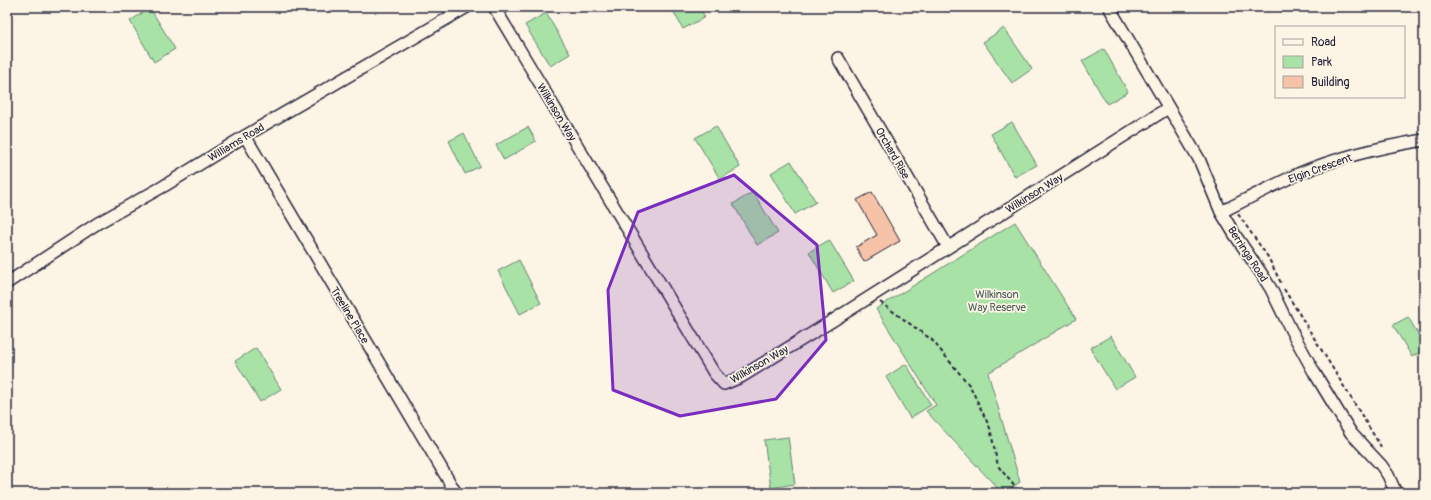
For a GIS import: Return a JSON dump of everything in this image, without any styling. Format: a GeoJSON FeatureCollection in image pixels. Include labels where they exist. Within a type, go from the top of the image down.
{"type":"FeatureCollection","features":[{"type":"Feature","properties":{"kind":"street","name":"Williams Road"},"geometry":{"type":"LineString","coordinates":[[7,283],[98,223],[164,186],[245,136],[467,7]]}},
{"type":"Feature","properties":{"kind":"street","name":"Wilkinson Way"},"geometry":{"type":"LineString","coordinates":[[494,7],[710,366],[724,384],[741,377],[1168,108]]}},
{"type":"Feature","properties":{"kind":"street","name":"Berringa Road"},"geometry":{"type":"LineString","coordinates":[[1109,7],[1199,160],[1221,212],[1234,235],[1271,289],[1314,372],[1351,433],[1388,475],[1396,493]]}},
{"type":"Feature","properties":{"kind":"street","name":"Orchard Rise"},"geometry":{"type":"LineString","coordinates":[[838,58],[948,247]]}},
{"type":"Feature","properties":{"kind":"street","name":"Treeline Place"},"geometry":{"type":"LineString","coordinates":[[245,136],[456,493]]}},
{"type":"Feature","properties":{"kind":"street","name":"Elgin Crescent"},"geometry":{"type":"LineString","coordinates":[[1221,212],[1277,184],[1326,164],[1382,148],[1424,140]]}},
{"type":"Feature","properties":{"kind":"path"},"geometry":{"type":"LineString","coordinates":[[1233,206],[1268,257],[1285,290],[1385,455]]}},
{"type":"Feature","properties":{"kind":"path"},"geometry":{"type":"LineString","coordinates":[[871,296],[932,340],[970,386],[990,428],[998,466],[1020,493]]}},
{"type":"Feature","properties":{"kind":"highlighted area"},"geometry":{"type":"Polygon","coordinates":[[[734,175],[817,245],[826,340],[776,399],[680,416],[613,390],[608,290],[638,212],[734,175]]]}},
{"type":"Feature","properties":{"kind":"green space"},"geometry":{"type":"Polygon","coordinates":[[[671,7],[699,7],[705,17],[683,29],[671,7]]]}},
{"type":"Feature","properties":{"kind":"green space"},"geometry":{"type":"Polygon","coordinates":[[[150,8],[175,49],[154,62],[130,21],[150,8]]]}},
{"type":"Feature","properties":{"kind":"green space"},"geometry":{"type":"Polygon","coordinates":[[[546,13],[570,54],[550,66],[525,25],[546,13]]]}},
{"type":"Feature","properties":{"kind":"green space"},"geometry":{"type":"Polygon","coordinates":[[[1004,28],[1032,69],[1012,83],[983,42],[1004,28]]]}},
{"type":"Feature","properties":{"kind":"green space"},"geometry":{"type":"Polygon","coordinates":[[[1104,49],[1128,92],[1107,104],[1082,61],[1104,49]]]}},
{"type":"Feature","properties":{"kind":"green space"},"geometry":{"type":"Polygon","coordinates":[[[1012,122],[1037,165],[1015,177],[991,134],[1012,122]]]}},
{"type":"Feature","properties":{"kind":"green space"},"geometry":{"type":"Polygon","coordinates":[[[716,126],[740,167],[720,179],[695,138],[716,126]]]}},
{"type":"Feature","properties":{"kind":"green space"},"geometry":{"type":"Polygon","coordinates":[[[528,127],[536,141],[504,160],[496,145],[528,127]]]}},
{"type":"Feature","properties":{"kind":"green space"},"geometry":{"type":"Polygon","coordinates":[[[464,133],[480,166],[465,174],[449,141],[464,133]]]}},
{"type":"Feature","properties":{"kind":"green space"},"geometry":{"type":"Polygon","coordinates":[[[791,161],[816,202],[795,214],[771,173],[791,161]]]}},
{"type":"Feature","properties":{"kind":"green space"},"geometry":{"type":"Polygon","coordinates":[[[753,192],[778,233],[757,245],[733,204],[753,192]]]}},
{"type":"Feature","properties":{"kind":"green space","name":"Wilkinson Way Reserve"},"geometry":{"type":"Polygon","coordinates":[[[1015,222],[1076,319],[988,373],[1020,482],[1012,488],[1009,493],[1002,493],[926,411],[936,405],[876,309],[1015,222]]]}},
{"type":"Feature","properties":{"kind":"green space"},"geometry":{"type":"Polygon","coordinates":[[[829,240],[854,281],[833,293],[809,252],[829,240]]]}},
{"type":"Feature","properties":{"kind":"green space"},"geometry":{"type":"Polygon","coordinates":[[[519,260],[541,303],[520,314],[498,271],[519,260]]]}},
{"type":"Feature","properties":{"kind":"green space"},"geometry":{"type":"Polygon","coordinates":[[[1408,317],[1424,344],[1424,350],[1412,357],[1393,325],[1408,317]]]}},
{"type":"Feature","properties":{"kind":"green space"},"geometry":{"type":"Polygon","coordinates":[[[1111,336],[1135,377],[1115,389],[1090,348],[1111,336]]]}},
{"type":"Feature","properties":{"kind":"green space"},"geometry":{"type":"Polygon","coordinates":[[[256,348],[281,389],[260,402],[235,361],[256,348]]]}},
{"type":"Feature","properties":{"kind":"green space"},"geometry":{"type":"Polygon","coordinates":[[[906,364],[931,405],[910,418],[886,377],[906,364]]]}},
{"type":"Feature","properties":{"kind":"green space"},"geometry":{"type":"Polygon","coordinates":[[[788,437],[795,484],[771,488],[764,440],[788,437]]]}},
{"type":"Feature","properties":{"kind":"building"},"geometry":{"type":"Polygon","coordinates":[[[872,192],[900,241],[864,262],[856,247],[877,235],[857,200],[872,192]]]}}]}
